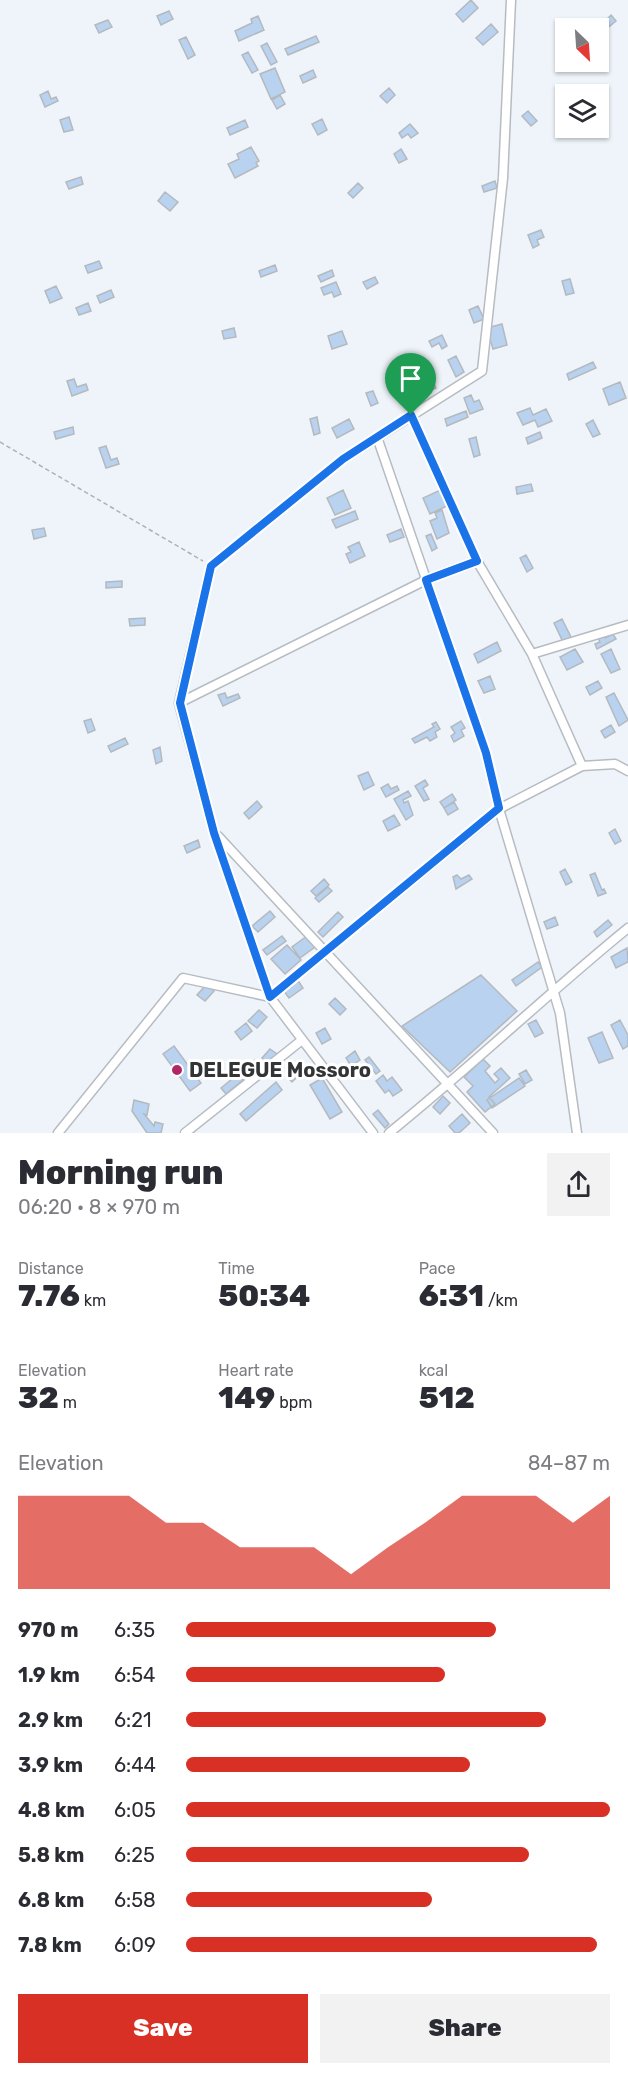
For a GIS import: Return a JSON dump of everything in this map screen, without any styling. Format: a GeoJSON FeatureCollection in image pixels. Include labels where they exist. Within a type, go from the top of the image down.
{"type":"FeatureCollection","features":[{"type":"Feature","properties":{"kind":"street"},"geometry":{"type":"LineString","coordinates":[[373,1133],[270,997],[214,833],[180,703],[211,566],[343,459],[482,371],[503,178],[511,0]]}},
{"type":"Feature","properties":{"kind":"street"},"geometry":{"type":"LineString","coordinates":[[411,415],[477,561],[532,654],[582,766]]}},
{"type":"Feature","properties":{"kind":"street"},"geometry":{"type":"LineString","coordinates":[[376,437],[479,730],[499,808],[560,1013],[570,1069],[577,1133]]}},
{"type":"Feature","properties":{"kind":"street"},"geometry":{"type":"LineString","coordinates":[[180,703],[426,580],[477,561]]}},
{"type":"Feature","properties":{"kind":"street"},"geometry":{"type":"LineString","coordinates":[[532,654],[628,625]]}},
{"type":"Feature","properties":{"kind":"street"},"geometry":{"type":"LineString","coordinates":[[58,1133],[183,978],[270,997],[327,953],[499,808],[582,766],[615,765],[628,771]]}},
{"type":"Feature","properties":{"kind":"street"},"geometry":{"type":"LineString","coordinates":[[214,833],[493,1133]]}},
{"type":"Feature","properties":{"kind":"street"},"geometry":{"type":"LineString","coordinates":[[389,1133],[448,1085],[553,989],[628,928]]}},
{"type":"Feature","properties":{"kind":"street"},"geometry":{"type":"LineString","coordinates":[[186,1132],[302,1040]]}},
{"type":"Feature","properties":{"kind":"path"},"geometry":{"type":"LineString","coordinates":[[0,442],[174,542],[211,566]]}},
{"type":"Feature","properties":{"kind":"building"},"geometry":{"type":"Polygon","coordinates":[[[471,0],[478,8],[463,22],[456,14],[471,0]]]}},
{"type":"Feature","properties":{"kind":"building"},"geometry":{"type":"Polygon","coordinates":[[[169,11],[173,19],[161,25],[157,16],[169,11]]]}},
{"type":"Feature","properties":{"kind":"building"},"geometry":{"type":"Polygon","coordinates":[[[611,15],[616,21],[609,27],[609,18],[611,15]]]}},
{"type":"Feature","properties":{"kind":"building"},"geometry":{"type":"Polygon","coordinates":[[[258,16],[264,30],[239,41],[235,31],[252,23],[251,19],[258,16]]]}},
{"type":"Feature","properties":{"kind":"building"},"geometry":{"type":"Polygon","coordinates":[[[108,20],[112,27],[99,33],[95,25],[108,20]]]}},
{"type":"Feature","properties":{"kind":"building"},"geometry":{"type":"Polygon","coordinates":[[[491,24],[498,32],[483,45],[476,38],[491,24]]]}},
{"type":"Feature","properties":{"kind":"building"},"geometry":{"type":"Polygon","coordinates":[[[316,36],[319,42],[288,55],[285,49],[316,36]]]}},
{"type":"Feature","properties":{"kind":"building"},"geometry":{"type":"Polygon","coordinates":[[[186,37],[195,55],[188,59],[179,40],[186,37]]]}},
{"type":"Feature","properties":{"kind":"building"},"geometry":{"type":"Polygon","coordinates":[[[267,43],[277,62],[271,65],[261,46],[267,43]]]}},
{"type":"Feature","properties":{"kind":"building"},"geometry":{"type":"Polygon","coordinates":[[[248,52],[258,70],[252,73],[242,55],[248,52]]]}},
{"type":"Feature","properties":{"kind":"building"},"geometry":{"type":"Polygon","coordinates":[[[275,68],[285,92],[271,99],[260,74],[275,68]]]}},
{"type":"Feature","properties":{"kind":"building"},"geometry":{"type":"Polygon","coordinates":[[[313,70],[316,77],[303,83],[300,76],[313,70]]]}},
{"type":"Feature","properties":{"kind":"building"},"geometry":{"type":"Polygon","coordinates":[[[389,88],[395,95],[387,103],[380,96],[389,88]]]}},
{"type":"Feature","properties":{"kind":"building"},"geometry":{"type":"Polygon","coordinates":[[[48,91],[51,99],[56,97],[58,101],[45,107],[40,95],[48,91]]]}},
{"type":"Feature","properties":{"kind":"building"},"geometry":{"type":"Polygon","coordinates":[[[280,95],[285,104],[277,109],[272,100],[280,95]]]}},
{"type":"Feature","properties":{"kind":"building"},"geometry":{"type":"Polygon","coordinates":[[[528,111],[537,121],[531,126],[522,116],[528,111]]]}},
{"type":"Feature","properties":{"kind":"building"},"geometry":{"type":"Polygon","coordinates":[[[69,117],[73,130],[64,132],[60,120],[69,117]]]}},
{"type":"Feature","properties":{"kind":"building"},"geometry":{"type":"Polygon","coordinates":[[[322,119],[327,130],[318,135],[312,124],[322,119]]]}},
{"type":"Feature","properties":{"kind":"building"},"geometry":{"type":"Polygon","coordinates":[[[245,120],[248,127],[230,135],[227,128],[245,120]]]}},
{"type":"Feature","properties":{"kind":"building"},"geometry":{"type":"Polygon","coordinates":[[[410,124],[418,133],[411,138],[408,134],[402,138],[399,133],[410,124]]]}},
{"type":"Feature","properties":{"kind":"building"},"geometry":{"type":"Polygon","coordinates":[[[251,147],[259,161],[256,163],[258,166],[235,178],[228,164],[239,159],[237,154],[251,147]]]}},
{"type":"Feature","properties":{"kind":"building"},"geometry":{"type":"Polygon","coordinates":[[[401,149],[407,159],[399,163],[394,154],[401,149]]]}},
{"type":"Feature","properties":{"kind":"building"},"geometry":{"type":"Polygon","coordinates":[[[81,177],[83,184],[69,189],[66,182],[81,177]]]}},
{"type":"Feature","properties":{"kind":"building"},"geometry":{"type":"Polygon","coordinates":[[[495,181],[497,188],[484,192],[482,186],[495,181]]]}},
{"type":"Feature","properties":{"kind":"building"},"geometry":{"type":"Polygon","coordinates":[[[358,183],[363,188],[353,198],[348,193],[358,183]]]}},
{"type":"Feature","properties":{"kind":"building"},"geometry":{"type":"Polygon","coordinates":[[[165,192],[178,202],[170,211],[158,201],[165,192]]]}},
{"type":"Feature","properties":{"kind":"building"},"geometry":{"type":"Polygon","coordinates":[[[541,230],[544,237],[537,240],[539,245],[533,248],[528,235],[541,230]]]}},
{"type":"Feature","properties":{"kind":"building"},"geometry":{"type":"Polygon","coordinates":[[[99,261],[102,268],[88,273],[85,266],[99,261]]]}},
{"type":"Feature","properties":{"kind":"building"},"geometry":{"type":"Polygon","coordinates":[[[275,265],[277,271],[261,277],[259,271],[275,265]]]}},
{"type":"Feature","properties":{"kind":"building"},"geometry":{"type":"Polygon","coordinates":[[[332,270],[334,276],[321,282],[318,276],[332,270]]]}},
{"type":"Feature","properties":{"kind":"building"},"geometry":{"type":"Polygon","coordinates":[[[375,277],[378,283],[367,289],[363,282],[375,277]]]}},
{"type":"Feature","properties":{"kind":"building"},"geometry":{"type":"Polygon","coordinates":[[[570,279],[574,293],[566,295],[562,281],[570,279]]]}},
{"type":"Feature","properties":{"kind":"building"},"geometry":{"type":"Polygon","coordinates":[[[336,282],[341,294],[334,297],[332,292],[324,295],[321,288],[336,282]]]}},
{"type":"Feature","properties":{"kind":"building"},"geometry":{"type":"Polygon","coordinates":[[[56,286],[62,298],[50,303],[45,291],[56,286]]]}},
{"type":"Feature","properties":{"kind":"building"},"geometry":{"type":"Polygon","coordinates":[[[111,290],[114,297],[100,303],[97,296],[111,290]]]}},
{"type":"Feature","properties":{"kind":"building"},"geometry":{"type":"Polygon","coordinates":[[[88,303],[91,311],[79,315],[76,308],[88,303]]]}},
{"type":"Feature","properties":{"kind":"building"},"geometry":{"type":"Polygon","coordinates":[[[478,306],[484,319],[474,323],[469,310],[478,306]]]}},
{"type":"Feature","properties":{"kind":"building"},"geometry":{"type":"Polygon","coordinates":[[[502,324],[507,345],[493,349],[487,328],[502,324]]]}},
{"type":"Feature","properties":{"kind":"building"},"geometry":{"type":"Polygon","coordinates":[[[234,328],[236,337],[224,339],[222,331],[234,328]]]}},
{"type":"Feature","properties":{"kind":"building"},"geometry":{"type":"Polygon","coordinates":[[[342,331],[347,344],[332,349],[328,336],[342,331]]]}},
{"type":"Feature","properties":{"kind":"building"},"geometry":{"type":"Polygon","coordinates":[[[442,335],[447,346],[442,349],[439,343],[432,347],[429,341],[442,335]]]}},
{"type":"Feature","properties":{"kind":"building"},"geometry":{"type":"Polygon","coordinates":[[[456,356],[464,372],[456,377],[448,360],[456,356]]]}},
{"type":"Feature","properties":{"kind":"building"},"geometry":{"type":"Polygon","coordinates":[[[593,362],[596,368],[569,380],[567,374],[593,362]]]}},
{"type":"Feature","properties":{"kind":"building"},"geometry":{"type":"Polygon","coordinates":[[[429,372],[436,388],[407,400],[401,384],[429,372]]]}},
{"type":"Feature","properties":{"kind":"building"},"geometry":{"type":"Polygon","coordinates":[[[74,379],[77,387],[86,384],[88,390],[72,396],[67,381],[74,379]]]}},
{"type":"Feature","properties":{"kind":"building"},"geometry":{"type":"Polygon","coordinates":[[[620,382],[626,398],[609,405],[603,389],[620,382]]]}},
{"type":"Feature","properties":{"kind":"building"},"geometry":{"type":"Polygon","coordinates":[[[373,391],[378,403],[371,406],[366,393],[373,391]]]}},
{"type":"Feature","properties":{"kind":"building"},"geometry":{"type":"Polygon","coordinates":[[[471,395],[474,402],[479,400],[483,409],[470,414],[464,398],[471,395]]]}},
{"type":"Feature","properties":{"kind":"building"},"geometry":{"type":"Polygon","coordinates":[[[530,408],[533,415],[546,409],[552,421],[538,427],[535,420],[523,425],[517,413],[530,408]]]}},
{"type":"Feature","properties":{"kind":"building"},"geometry":{"type":"Polygon","coordinates":[[[466,411],[468,417],[447,426],[445,419],[466,411]]]}},
{"type":"Feature","properties":{"kind":"building"},"geometry":{"type":"Polygon","coordinates":[[[317,417],[320,433],[314,435],[310,419],[317,417]]]}},
{"type":"Feature","properties":{"kind":"building"},"geometry":{"type":"Polygon","coordinates":[[[349,419],[354,429],[337,438],[332,428],[349,419]]]}},
{"type":"Feature","properties":{"kind":"building"},"geometry":{"type":"Polygon","coordinates":[[[593,420],[600,434],[593,437],[586,424],[593,420]]]}},
{"type":"Feature","properties":{"kind":"building"},"geometry":{"type":"Polygon","coordinates":[[[73,427],[74,434],[56,439],[54,432],[73,427]]]}},
{"type":"Feature","properties":{"kind":"building"},"geometry":{"type":"Polygon","coordinates":[[[540,432],[542,438],[528,444],[526,438],[540,432]]]}},
{"type":"Feature","properties":{"kind":"building"},"geometry":{"type":"Polygon","coordinates":[[[476,437],[480,455],[474,457],[469,439],[476,437]]]}},
{"type":"Feature","properties":{"kind":"building"},"geometry":{"type":"Polygon","coordinates":[[[106,446],[111,460],[117,458],[119,464],[106,468],[99,448],[106,446]]]}},
{"type":"Feature","properties":{"kind":"building"},"geometry":{"type":"Polygon","coordinates":[[[531,484],[533,491],[517,494],[516,487],[531,484]]]}},
{"type":"Feature","properties":{"kind":"building"},"geometry":{"type":"Polygon","coordinates":[[[447,487],[453,503],[430,514],[423,498],[447,487]]]}},
{"type":"Feature","properties":{"kind":"building"},"geometry":{"type":"Polygon","coordinates":[[[343,490],[351,508],[335,515],[327,498],[343,490]]]}},
{"type":"Feature","properties":{"kind":"building"},"geometry":{"type":"Polygon","coordinates":[[[442,510],[449,533],[437,539],[430,521],[437,518],[435,513],[442,510]]]}},
{"type":"Feature","properties":{"kind":"building"},"geometry":{"type":"Polygon","coordinates":[[[355,511],[358,519],[336,528],[332,520],[355,511]]]}},
{"type":"Feature","properties":{"kind":"building"},"geometry":{"type":"Polygon","coordinates":[[[44,528],[46,536],[34,539],[32,530],[44,528]]]}},
{"type":"Feature","properties":{"kind":"building"},"geometry":{"type":"Polygon","coordinates":[[[401,529],[404,537],[390,542],[387,535],[401,529]]]}},
{"type":"Feature","properties":{"kind":"building"},"geometry":{"type":"Polygon","coordinates":[[[431,534],[437,548],[432,551],[426,536],[431,534]]]}},
{"type":"Feature","properties":{"kind":"building"},"geometry":{"type":"Polygon","coordinates":[[[359,542],[365,556],[350,563],[346,554],[351,552],[348,547],[359,542]]]}},
{"type":"Feature","properties":{"kind":"building"},"geometry":{"type":"Polygon","coordinates":[[[526,555],[533,568],[527,572],[520,558],[526,555]]]}},
{"type":"Feature","properties":{"kind":"building"},"geometry":{"type":"Polygon","coordinates":[[[122,581],[122,587],[106,588],[106,582],[122,581]]]}},
{"type":"Feature","properties":{"kind":"building"},"geometry":{"type":"Polygon","coordinates":[[[145,618],[145,625],[130,626],[129,619],[145,618]]]}},
{"type":"Feature","properties":{"kind":"building"},"geometry":{"type":"Polygon","coordinates":[[[562,619],[571,637],[563,642],[554,623],[562,619]]]}},
{"type":"Feature","properties":{"kind":"building"},"geometry":{"type":"Polygon","coordinates":[[[603,633],[605,638],[613,634],[616,639],[597,649],[595,644],[600,642],[597,636],[603,633]]]}},
{"type":"Feature","properties":{"kind":"building"},"geometry":{"type":"Polygon","coordinates":[[[497,642],[501,651],[478,663],[474,654],[497,642]]]}},
{"type":"Feature","properties":{"kind":"building"},"geometry":{"type":"Polygon","coordinates":[[[575,649],[583,662],[567,670],[560,657],[575,649]]]}},
{"type":"Feature","properties":{"kind":"building"},"geometry":{"type":"Polygon","coordinates":[[[611,649],[620,669],[611,673],[601,654],[611,649]]]}},
{"type":"Feature","properties":{"kind":"building"},"geometry":{"type":"Polygon","coordinates":[[[490,676],[495,689],[484,693],[478,681],[490,676]]]}},
{"type":"Feature","properties":{"kind":"building"},"geometry":{"type":"Polygon","coordinates":[[[598,681],[602,688],[590,695],[586,687],[598,681]]]}},
{"type":"Feature","properties":{"kind":"building"},"geometry":{"type":"Polygon","coordinates":[[[225,693],[227,698],[238,694],[240,698],[223,706],[218,695],[225,693]]]}},
{"type":"Feature","properties":{"kind":"building"},"geometry":{"type":"Polygon","coordinates":[[[614,693],[628,720],[619,726],[606,697],[614,693]]]}},
{"type":"Feature","properties":{"kind":"building"},"geometry":{"type":"Polygon","coordinates":[[[91,719],[95,730],[88,733],[84,721],[91,719]]]}},
{"type":"Feature","properties":{"kind":"building"},"geometry":{"type":"Polygon","coordinates":[[[461,721],[465,728],[461,730],[464,736],[454,742],[451,736],[455,733],[451,727],[461,721]]]}},
{"type":"Feature","properties":{"kind":"building"},"geometry":{"type":"Polygon","coordinates":[[[436,722],[440,729],[435,732],[437,737],[430,741],[427,737],[415,743],[412,739],[434,727],[432,724],[436,722]]]}},
{"type":"Feature","properties":{"kind":"building"},"geometry":{"type":"Polygon","coordinates":[[[611,725],[615,732],[605,738],[601,731],[611,725]]]}},
{"type":"Feature","properties":{"kind":"building"},"geometry":{"type":"Polygon","coordinates":[[[125,738],[128,744],[111,752],[108,746],[125,738]]]}},
{"type":"Feature","properties":{"kind":"building"},"geometry":{"type":"Polygon","coordinates":[[[160,747],[162,761],[156,764],[153,750],[160,747]]]}},
{"type":"Feature","properties":{"kind":"building"},"geometry":{"type":"Polygon","coordinates":[[[368,772],[374,785],[364,790],[358,776],[368,772]]]}},
{"type":"Feature","properties":{"kind":"building"},"geometry":{"type":"Polygon","coordinates":[[[425,780],[428,785],[423,788],[429,799],[424,801],[415,786],[425,780]]]}},
{"type":"Feature","properties":{"kind":"building"},"geometry":{"type":"Polygon","coordinates":[[[388,784],[391,789],[397,786],[399,790],[386,797],[381,788],[388,784]]]}},
{"type":"Feature","properties":{"kind":"building"},"geometry":{"type":"Polygon","coordinates":[[[408,791],[411,796],[403,800],[404,803],[408,801],[413,815],[406,820],[394,799],[408,791]]]}},
{"type":"Feature","properties":{"kind":"building"},"geometry":{"type":"Polygon","coordinates":[[[452,794],[456,800],[444,808],[440,802],[452,794]]]}},
{"type":"Feature","properties":{"kind":"building"},"geometry":{"type":"Polygon","coordinates":[[[257,801],[262,807],[249,819],[244,813],[257,801]]]}},
{"type":"Feature","properties":{"kind":"building"},"geometry":{"type":"Polygon","coordinates":[[[454,802],[458,809],[448,815],[444,808],[454,802]]]}},
{"type":"Feature","properties":{"kind":"building"},"geometry":{"type":"Polygon","coordinates":[[[394,815],[400,825],[388,831],[383,821],[394,815]]]}},
{"type":"Feature","properties":{"kind":"building"},"geometry":{"type":"Polygon","coordinates":[[[615,829],[621,841],[615,844],[609,833],[615,829]]]}},
{"type":"Feature","properties":{"kind":"building"},"geometry":{"type":"Polygon","coordinates":[[[198,840],[200,847],[187,853],[184,846],[198,840]]]}},
{"type":"Feature","properties":{"kind":"building"},"geometry":{"type":"Polygon","coordinates":[[[565,869],[572,882],[566,885],[560,872],[565,869]]]}},
{"type":"Feature","properties":{"kind":"building"},"geometry":{"type":"Polygon","coordinates":[[[595,873],[602,890],[604,889],[606,893],[598,896],[590,875],[595,873]]]}},
{"type":"Feature","properties":{"kind":"building"},"geometry":{"type":"Polygon","coordinates":[[[457,875],[461,879],[469,875],[472,879],[456,889],[453,877],[457,875]]]}},
{"type":"Feature","properties":{"kind":"building"},"geometry":{"type":"Polygon","coordinates":[[[324,879],[329,885],[316,896],[311,891],[324,879]]]}},
{"type":"Feature","properties":{"kind":"building"},"geometry":{"type":"Polygon","coordinates":[[[328,887],[332,891],[319,902],[315,898],[328,887]]]}},
{"type":"Feature","properties":{"kind":"building"},"geometry":{"type":"Polygon","coordinates":[[[270,911],[275,917],[258,932],[252,926],[270,911]]]}},
{"type":"Feature","properties":{"kind":"building"},"geometry":{"type":"Polygon","coordinates":[[[338,912],[343,917],[323,937],[318,932],[338,912]]]}},
{"type":"Feature","properties":{"kind":"building"},"geometry":{"type":"Polygon","coordinates":[[[555,917],[558,925],[547,929],[544,922],[555,917]]]}},
{"type":"Feature","properties":{"kind":"building"},"geometry":{"type":"Polygon","coordinates":[[[608,920],[612,925],[597,937],[594,932],[608,920]]]}},
{"type":"Feature","properties":{"kind":"building"},"geometry":{"type":"Polygon","coordinates":[[[282,936],[286,941],[267,955],[263,950],[282,936]]]}},
{"type":"Feature","properties":{"kind":"building"},"geometry":{"type":"Polygon","coordinates":[[[307,936],[315,947],[300,958],[292,947],[307,936]]]}},
{"type":"Feature","properties":{"kind":"building"},"geometry":{"type":"Polygon","coordinates":[[[287,945],[301,960],[285,974],[271,959],[287,945]]]}},
{"type":"Feature","properties":{"kind":"building"},"geometry":{"type":"Polygon","coordinates":[[[627,948],[628,962],[616,968],[611,957],[627,948]]]}},
{"type":"Feature","properties":{"kind":"building"},"geometry":{"type":"Polygon","coordinates":[[[538,962],[542,967],[516,986],[512,980],[538,962]]]}},
{"type":"Feature","properties":{"kind":"building"},"geometry":{"type":"Polygon","coordinates":[[[481,975],[517,1011],[450,1072],[402,1026],[481,975]]]}},
{"type":"Feature","properties":{"kind":"building"},"geometry":{"type":"Polygon","coordinates":[[[295,976],[303,988],[289,998],[281,987],[295,976]]]}},
{"type":"Feature","properties":{"kind":"building"},"geometry":{"type":"Polygon","coordinates":[[[206,985],[214,991],[205,1001],[197,995],[206,985]]]}},
{"type":"Feature","properties":{"kind":"building"},"geometry":{"type":"Polygon","coordinates":[[[335,998],[346,1009],[340,1015],[329,1004],[335,998]]]}},
{"type":"Feature","properties":{"kind":"building"},"geometry":{"type":"Polygon","coordinates":[[[259,1010],[267,1017],[257,1028],[248,1021],[259,1010]]]}},
{"type":"Feature","properties":{"kind":"building"},"geometry":{"type":"Polygon","coordinates":[[[536,1020],[543,1033],[535,1037],[528,1024],[536,1020]]]}},
{"type":"Feature","properties":{"kind":"building"},"geometry":{"type":"Polygon","coordinates":[[[620,1020],[628,1035],[628,1046],[623,1049],[611,1025],[620,1020]]]}},
{"type":"Feature","properties":{"kind":"building"},"geometry":{"type":"Polygon","coordinates":[[[246,1023],[252,1031],[241,1040],[235,1032],[246,1023]]]}},
{"type":"Feature","properties":{"kind":"building"},"geometry":{"type":"Polygon","coordinates":[[[325,1028],[331,1039],[322,1044],[316,1033],[325,1028]]]}},
{"type":"Feature","properties":{"kind":"building"},"geometry":{"type":"Polygon","coordinates":[[[602,1032],[613,1058],[599,1063],[588,1038],[602,1032]]]}},
{"type":"Feature","properties":{"kind":"building"},"geometry":{"type":"Polygon","coordinates":[[[174,1046],[201,1083],[190,1091],[163,1054],[174,1046]]]}},
{"type":"Feature","properties":{"kind":"building"},"geometry":{"type":"Polygon","coordinates":[[[270,1049],[277,1054],[270,1064],[262,1058],[270,1049]]]}},
{"type":"Feature","properties":{"kind":"building"},"geometry":{"type":"Polygon","coordinates":[[[355,1051],[360,1060],[351,1066],[346,1058],[355,1051]]]}},
{"type":"Feature","properties":{"kind":"building"},"geometry":{"type":"Polygon","coordinates":[[[369,1057],[380,1071],[376,1074],[365,1060],[369,1057]]]}},
{"type":"Feature","properties":{"kind":"building"},"geometry":{"type":"Polygon","coordinates":[[[483,1059],[490,1066],[485,1071],[495,1083],[499,1079],[494,1074],[501,1068],[510,1078],[489,1097],[495,1104],[485,1112],[467,1092],[473,1086],[464,1077],[483,1059]]]}},
{"type":"Feature","properties":{"kind":"building"},"geometry":{"type":"Polygon","coordinates":[[[255,1060],[260,1066],[226,1094],[221,1088],[255,1060]]]}},
{"type":"Feature","properties":{"kind":"building"},"geometry":{"type":"Polygon","coordinates":[[[302,1062],[307,1068],[292,1082],[287,1076],[302,1062]]]}},
{"type":"Feature","properties":{"kind":"building"},"geometry":{"type":"Polygon","coordinates":[[[526,1070],[532,1080],[525,1084],[519,1074],[526,1070]]]}},
{"type":"Feature","properties":{"kind":"building"},"geometry":{"type":"Polygon","coordinates":[[[383,1075],[387,1081],[392,1077],[402,1090],[393,1096],[389,1090],[385,1093],[376,1081],[383,1075]]]}},
{"type":"Feature","properties":{"kind":"building"},"geometry":{"type":"Polygon","coordinates":[[[322,1078],[342,1112],[330,1119],[310,1085],[322,1078]]]}},
{"type":"Feature","properties":{"kind":"building"},"geometry":{"type":"Polygon","coordinates":[[[519,1078],[525,1086],[492,1108],[487,1100],[519,1078]]]}},
{"type":"Feature","properties":{"kind":"building"},"geometry":{"type":"Polygon","coordinates":[[[276,1082],[282,1090],[246,1121],[240,1114],[276,1082]]]}},
{"type":"Feature","properties":{"kind":"building"},"geometry":{"type":"Polygon","coordinates":[[[443,1096],[450,1103],[440,1114],[433,1107],[443,1096]]]}},
{"type":"Feature","properties":{"kind":"building"},"geometry":{"type":"Polygon","coordinates":[[[134,1100],[149,1104],[147,1115],[144,1114],[154,1126],[155,1122],[163,1124],[161,1133],[147,1133],[132,1111],[134,1100]]]}},
{"type":"Feature","properties":{"kind":"building"},"geometry":{"type":"Polygon","coordinates":[[[378,1110],[389,1124],[385,1128],[373,1114],[378,1110]]]}},
{"type":"Feature","properties":{"kind":"building"},"geometry":{"type":"Polygon","coordinates":[[[462,1114],[470,1123],[459,1133],[455,1133],[449,1126],[462,1114]]]}},
{"type":"Feature","properties":{"kind":"place","name":"DELEGUE Mossoro"},"geometry":{"type":"Point","coordinates":[177,1070]}},
{"type":"Feature","properties":{"kind":"route"},"geometry":{"type":"LineString","coordinates":[[411,415],[477,561],[426,580],[461,673],[486,753],[499,808],[327,953],[270,997],[214,833],[180,703],[211,566],[343,459],[411,415]]}}]}
